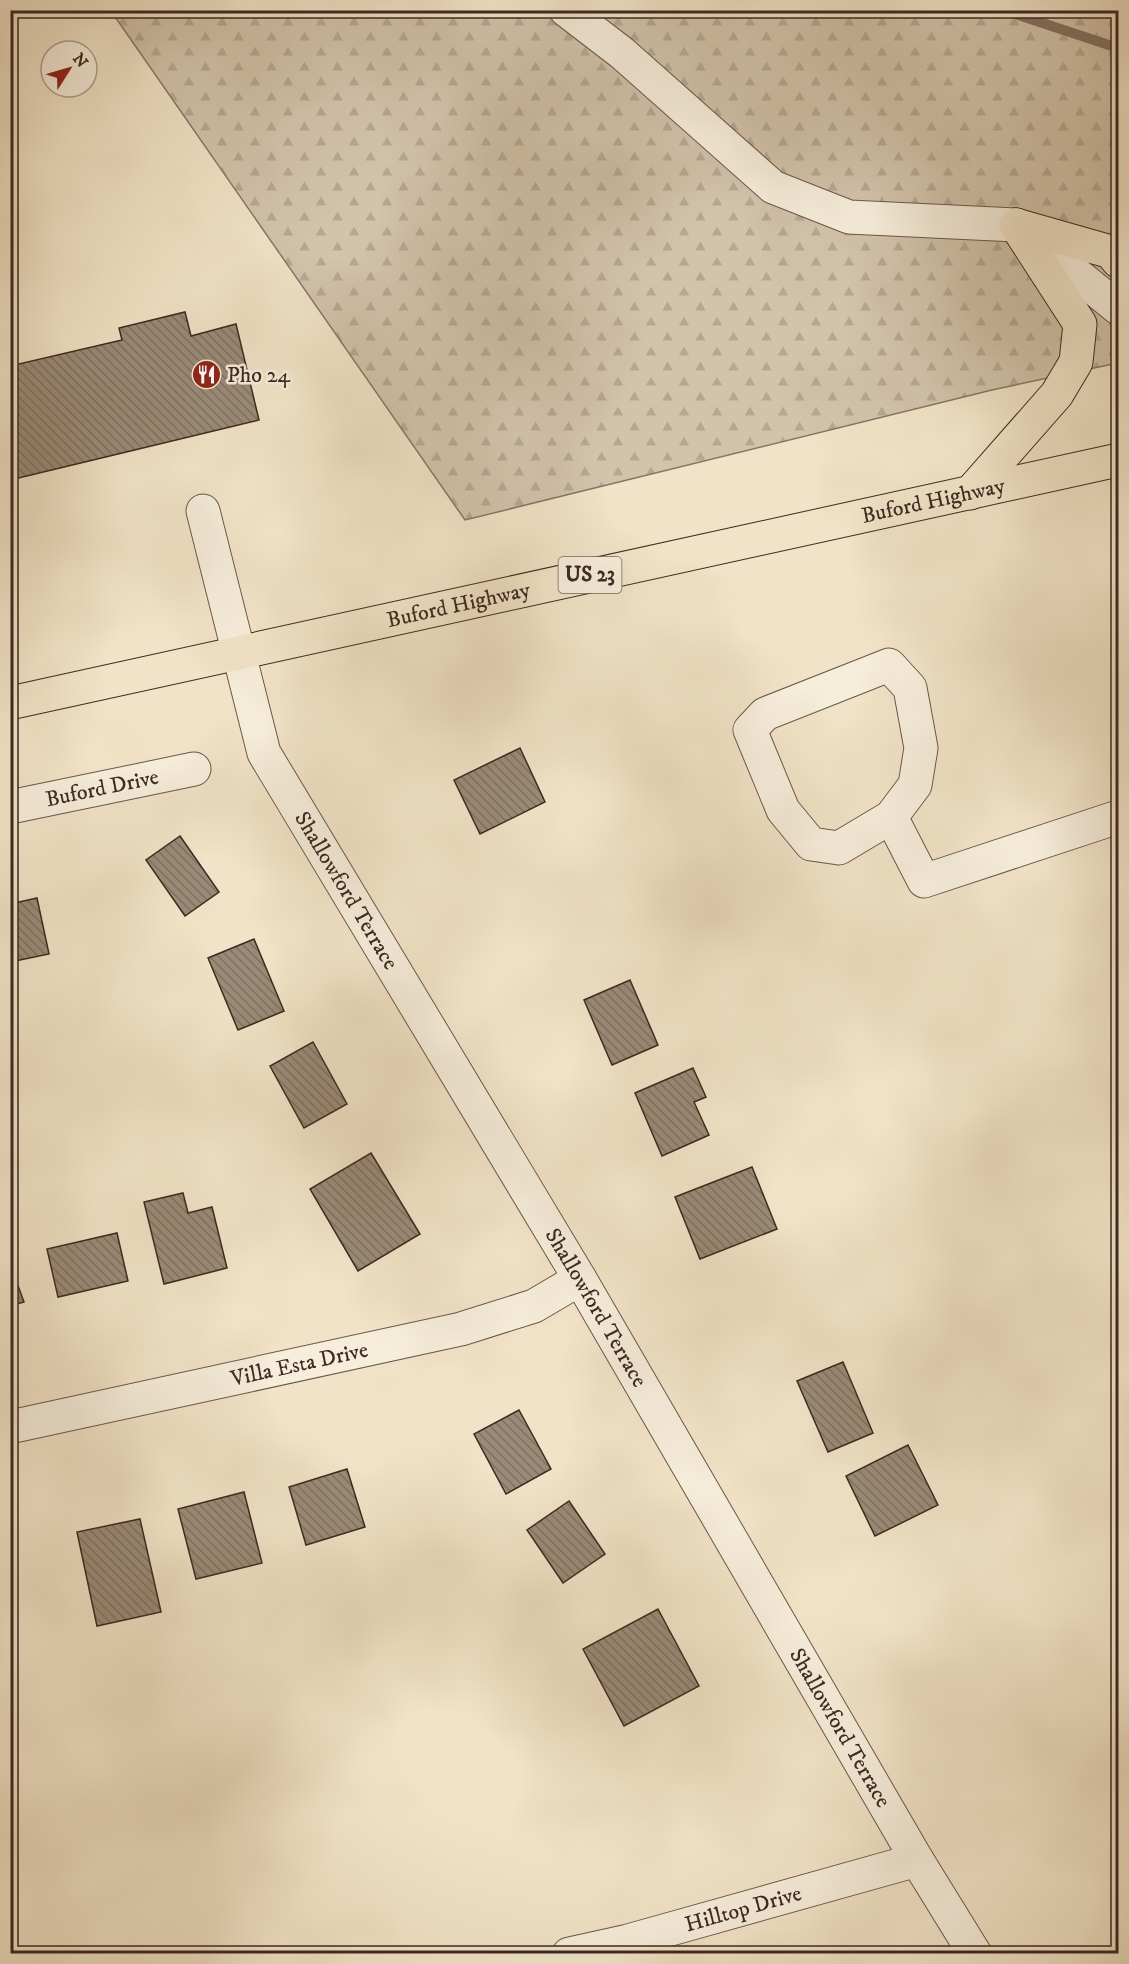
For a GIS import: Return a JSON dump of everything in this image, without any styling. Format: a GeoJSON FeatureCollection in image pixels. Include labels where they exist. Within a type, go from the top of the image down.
{"type":"FeatureCollection","features":[{"type":"Feature","properties":{"kind":"main road"},"geometry":{"type":"LineString","coordinates":[[1016,225],[1111,252],[1119,261]]}},
{"type":"Feature","properties":{"kind":"main road"},"geometry":{"type":"LineString","coordinates":[[970,493],[1057,394],[1076,362],[1080,324],[1016,225]]}},
{"type":"Feature","properties":{"kind":"main road","name":"Buford Highway"},"geometry":{"type":"LineString","coordinates":[[10,703],[1119,460]]}},
{"type":"Feature","properties":{"kind":"street"},"geometry":{"type":"LineString","coordinates":[[566,10],[622,53],[773,187],[849,217],[1016,225],[1119,308]]}},
{"type":"Feature","properties":{"kind":"street","name":"Shallowford Terrace"},"geometry":{"type":"LineString","coordinates":[[203,511],[264,753],[580,1279],[917,1860],[975,1953]]}},
{"type":"Feature","properties":{"kind":"street"},"geometry":{"type":"LineString","coordinates":[[889,665],[910,688],[921,748],[915,785],[891,817],[838,848],[811,844],[783,810],[750,730],[765,714],[889,665]]}},
{"type":"Feature","properties":{"kind":"street","name":"Buford Drive"},"geometry":{"type":"LineString","coordinates":[[10,807],[194,769]]}},
{"type":"Feature","properties":{"kind":"street"},"geometry":{"type":"LineString","coordinates":[[891,817],[924,881],[1119,817]]}},
{"type":"Feature","properties":{"kind":"street","name":"Villa Esta Drive"},"geometry":{"type":"LineString","coordinates":[[10,1426],[461,1329],[534,1306],[580,1279]]}},
{"type":"Feature","properties":{"kind":"street","name":"Hilltop Drive"},"geometry":{"type":"LineString","coordinates":[[569,1953],[628,1941],[917,1860]]}},
{"type":"Feature","properties":{"kind":"green space"},"geometry":{"type":"Polygon","coordinates":[[[111,11],[1118,11],[1118,363],[992,390],[465,520],[111,11]]]}},
{"type":"Feature","properties":{"kind":"building"},"geometry":{"type":"Polygon","coordinates":[[[185,312],[191,336],[236,324],[259,420],[10,480],[10,366],[122,340],[119,328],[185,312]]]}},
{"type":"Feature","properties":{"kind":"building"},"geometry":{"type":"Polygon","coordinates":[[[520,748],[545,802],[480,834],[454,780],[520,748]]]}},
{"type":"Feature","properties":{"kind":"building"},"geometry":{"type":"Polygon","coordinates":[[[180,836],[219,892],[185,916],[146,860],[180,836]]]}},
{"type":"Feature","properties":{"kind":"building"},"geometry":{"type":"Polygon","coordinates":[[[37,898],[49,954],[10,962],[10,904],[37,898]]]}},
{"type":"Feature","properties":{"kind":"building"},"geometry":{"type":"Polygon","coordinates":[[[254,939],[284,1011],[238,1030],[208,958],[254,939]]]}},
{"type":"Feature","properties":{"kind":"building"},"geometry":{"type":"Polygon","coordinates":[[[630,980],[658,1045],[612,1065],[584,1000],[630,980]]]}},
{"type":"Feature","properties":{"kind":"building"},"geometry":{"type":"Polygon","coordinates":[[[313,1042],[347,1104],[304,1128],[270,1066],[313,1042]]]}},
{"type":"Feature","properties":{"kind":"building"},"geometry":{"type":"Polygon","coordinates":[[[693,1068],[706,1097],[694,1102],[709,1135],[662,1156],[635,1093],[693,1068]]]}},
{"type":"Feature","properties":{"kind":"building"},"geometry":{"type":"Polygon","coordinates":[[[371,1153],[420,1234],[358,1271],[310,1189],[371,1153]]]}},
{"type":"Feature","properties":{"kind":"building"},"geometry":{"type":"Polygon","coordinates":[[[752,1167],[777,1229],[700,1259],[675,1197],[752,1167]]]}},
{"type":"Feature","properties":{"kind":"building"},"geometry":{"type":"Polygon","coordinates":[[[183,1193],[188,1213],[212,1207],[227,1268],[164,1284],[144,1202],[183,1193]]]}},
{"type":"Feature","properties":{"kind":"building"},"geometry":{"type":"Polygon","coordinates":[[[117,1233],[128,1281],[58,1297],[47,1249],[117,1233]]]}},
{"type":"Feature","properties":{"kind":"building"},"geometry":{"type":"Polygon","coordinates":[[[10,1264],[24,1302],[10,1306],[10,1264]]]}},
{"type":"Feature","properties":{"kind":"building"},"geometry":{"type":"Polygon","coordinates":[[[843,1362],[873,1433],[828,1452],[797,1381],[843,1362]]]}},
{"type":"Feature","properties":{"kind":"building"},"geometry":{"type":"Polygon","coordinates":[[[519,1410],[551,1469],[506,1494],[474,1434],[519,1410]]]}},
{"type":"Feature","properties":{"kind":"building"},"geometry":{"type":"Polygon","coordinates":[[[908,1445],[938,1505],[875,1536],[846,1476],[908,1445]]]}},
{"type":"Feature","properties":{"kind":"building"},"geometry":{"type":"Polygon","coordinates":[[[347,1469],[365,1527],[306,1545],[289,1487],[347,1469]]]}},
{"type":"Feature","properties":{"kind":"building"},"geometry":{"type":"Polygon","coordinates":[[[244,1492],[262,1563],[196,1579],[178,1509],[244,1492]]]}},
{"type":"Feature","properties":{"kind":"building"},"geometry":{"type":"Polygon","coordinates":[[[569,1501],[605,1554],[563,1583],[527,1530],[569,1501]]]}},
{"type":"Feature","properties":{"kind":"building"},"geometry":{"type":"Polygon","coordinates":[[[140,1519],[161,1612],[97,1626],[77,1532],[140,1519]]]}},
{"type":"Feature","properties":{"kind":"building"},"geometry":{"type":"Polygon","coordinates":[[[658,1609],[699,1686],[624,1726],[583,1649],[658,1609]]]}},
{"type":"Feature","properties":{"kind":"waterway"},"geometry":{"type":"LineString","coordinates":[[1003,10],[1118,48]]}},
{"type":"Feature","properties":{"kind":"place","name":"Pho 24"},"geometry":{"type":"Point","coordinates":[206,375]}}]}
